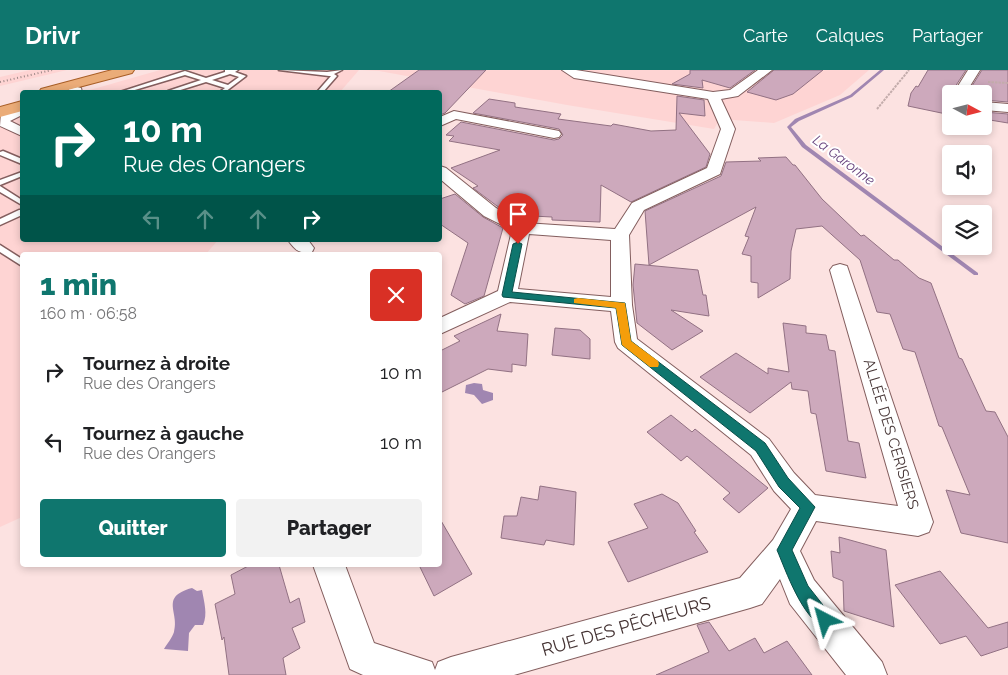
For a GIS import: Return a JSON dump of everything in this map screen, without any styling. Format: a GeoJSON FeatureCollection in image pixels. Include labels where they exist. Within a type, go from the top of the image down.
{"type":"FeatureCollection","features":[{"type":"Feature","properties":{"kind":"main road"},"geometry":{"type":"LineString","coordinates":[[53,90],[127,70]]}},
{"type":"Feature","properties":{"kind":"main road"},"geometry":{"type":"LineString","coordinates":[[84,90],[152,76]]}},
{"type":"Feature","properties":{"kind":"main road"},"geometry":{"type":"LineString","coordinates":[[0,105],[20,100]]}},
{"type":"Feature","properties":{"kind":"main road"},"geometry":{"type":"LineString","coordinates":[[0,112],[20,107]]}},
{"type":"Feature","properties":{"kind":"street"},"geometry":{"type":"LineString","coordinates":[[568,70],[574,74],[713,96],[734,93],[766,70]]}},
{"type":"Feature","properties":{"kind":"street"},"geometry":{"type":"LineString","coordinates":[[965,85],[974,70]]}},
{"type":"Feature","properties":{"kind":"street"},"geometry":{"type":"LineString","coordinates":[[713,96],[728,129],[714,171],[638,207],[620,235],[621,305],[626,342],[760,447],[784,482],[808,507]]}},
{"type":"Feature","properties":{"kind":"street"},"geometry":{"type":"LineString","coordinates":[[992,107],[1008,108]]}},
{"type":"Feature","properties":{"kind":"street"},"geometry":{"type":"LineString","coordinates":[[20,112],[6,116],[2,122],[20,131]]}},
{"type":"Feature","properties":{"kind":"street"},"geometry":{"type":"LineString","coordinates":[[442,112],[554,134]]}},
{"type":"Feature","properties":{"kind":"street"},"geometry":{"type":"LineString","coordinates":[[442,121],[454,115]]}},
{"type":"Feature","properties":{"kind":"street"},"geometry":{"type":"LineString","coordinates":[[442,174],[490,212],[522,228],[620,235]]}},
{"type":"Feature","properties":{"kind":"street"},"geometry":{"type":"LineString","coordinates":[[507,295],[522,228]]}},
{"type":"Feature","properties":{"kind":"street","name":"ALLÉE DES CERISIERS"},"geometry":{"type":"LineString","coordinates":[[808,507],[918,522],[840,270]]}},
{"type":"Feature","properties":{"kind":"street"},"geometry":{"type":"LineString","coordinates":[[442,325],[507,295],[621,305]]}},
{"type":"Feature","properties":{"kind":"street","name":"RUE DES PÊCHEURS"},"geometry":{"type":"LineString","coordinates":[[451,675],[750,592],[784,550],[808,507]]}},
{"type":"Feature","properties":{"kind":"street"},"geometry":{"type":"LineString","coordinates":[[784,550],[802,592],[869,675]]}},
{"type":"Feature","properties":{"kind":"street"},"geometry":{"type":"LineString","coordinates":[[330,567],[362,657],[419,675]]}},
{"type":"Feature","properties":{"kind":"lane"},"geometry":{"type":"LineString","coordinates":[[128,90],[152,76],[185,73],[194,70]]}},
{"type":"Feature","properties":{"kind":"lane"},"geometry":{"type":"LineString","coordinates":[[282,70],[327,72],[339,70]]}},
{"type":"Feature","properties":{"kind":"lane"},"geometry":{"type":"LineString","coordinates":[[152,76],[177,90],[229,71],[243,76],[225,90]]}},
{"type":"Feature","properties":{"kind":"lane"},"geometry":{"type":"LineString","coordinates":[[322,90],[333,80],[334,76],[327,72]]}},
{"type":"Feature","properties":{"kind":"lane"},"geometry":{"type":"LineString","coordinates":[[185,73],[229,87]]}},
{"type":"Feature","properties":{"kind":"lane"},"geometry":{"type":"LineString","coordinates":[[3,153],[20,161]]}},
{"type":"Feature","properties":{"kind":"lane"},"geometry":{"type":"LineString","coordinates":[[0,183],[20,175]]}},
{"type":"Feature","properties":{"kind":"lane"},"geometry":{"type":"LineString","coordinates":[[0,188],[20,202]]}},
{"type":"Feature","properties":{"kind":"lane"},"geometry":{"type":"LineString","coordinates":[[0,222],[20,213]]}},
{"type":"Feature","properties":{"kind":"lane"},"geometry":{"type":"LineString","coordinates":[[0,248],[20,262]]}},
{"type":"Feature","properties":{"kind":"path"},"geometry":{"type":"LineString","coordinates":[[876,109],[909,70]]}},
{"type":"Feature","properties":{"kind":"shaded area"},"geometry":{"type":"Polygon","coordinates":[[[30,70],[67,70],[0,86],[0,77],[30,70]]]}},
{"type":"Feature","properties":{"kind":"shaded area"},"geometry":{"type":"Polygon","coordinates":[[[160,70],[359,70],[342,90],[90,90],[160,70]]]}},
{"type":"Feature","properties":{"kind":"shaded area"},"geometry":{"type":"Polygon","coordinates":[[[359,70],[869,70],[840,95],[774,123],[720,119],[714,129],[379,71],[359,70]]]}},
{"type":"Feature","properties":{"kind":"shaded area"},"geometry":{"type":"Polygon","coordinates":[[[20,111],[20,242],[216,242],[208,252],[20,252],[20,518],[0,527],[0,117],[20,111]]]}},
{"type":"Feature","properties":{"kind":"shaded area"},"geometry":{"type":"Polygon","coordinates":[[[482,384],[483,390],[493,393],[493,400],[482,404],[474,395],[465,393],[466,385],[482,384]]]}},
{"type":"Feature","properties":{"kind":"shaded area"},"geometry":{"type":"Polygon","coordinates":[[[192,588],[197,591],[202,590],[205,603],[203,625],[195,625],[189,633],[188,651],[164,649],[174,632],[173,601],[176,596],[192,588]]]}},
{"type":"Feature","properties":{"kind":"building"},"geometry":{"type":"Polygon","coordinates":[[[419,70],[486,70],[442,114],[442,90],[391,90],[419,70]]]}},
{"type":"Feature","properties":{"kind":"building"},"geometry":{"type":"Polygon","coordinates":[[[690,70],[755,70],[730,88],[702,80],[703,88],[672,84],[690,74],[690,70]]]}},
{"type":"Feature","properties":{"kind":"building"},"geometry":{"type":"Polygon","coordinates":[[[774,70],[823,70],[793,94],[776,100],[747,92],[774,70]]]}},
{"type":"Feature","properties":{"kind":"building"},"geometry":{"type":"Polygon","coordinates":[[[928,70],[966,70],[956,85],[942,85],[942,113],[908,106],[911,93],[916,86],[918,87],[928,70]]]}},
{"type":"Feature","properties":{"kind":"building"},"geometry":{"type":"Polygon","coordinates":[[[982,70],[1008,70],[1008,102],[992,101],[992,85],[973,85],[982,70]]]}},
{"type":"Feature","properties":{"kind":"building"},"geometry":{"type":"Polygon","coordinates":[[[677,96],[704,100],[705,116],[679,113],[710,154],[706,167],[631,202],[601,185],[600,222],[552,220],[552,217],[513,215],[473,188],[478,186],[451,168],[500,150],[449,141],[454,136],[446,135],[461,122],[554,140],[559,139],[563,135],[559,129],[473,113],[489,99],[515,103],[515,107],[561,114],[558,119],[611,126],[613,124],[651,131],[676,130],[677,96]]]}},
{"type":"Feature","properties":{"kind":"building"},"geometry":{"type":"Polygon","coordinates":[[[992,113],[1008,114],[1008,123],[992,120],[992,113]]]}},
{"type":"Feature","properties":{"kind":"building"},"geometry":{"type":"Polygon","coordinates":[[[786,157],[795,165],[822,199],[861,236],[864,235],[919,278],[931,283],[959,358],[962,359],[986,411],[995,412],[1008,437],[1008,543],[961,533],[946,490],[970,495],[942,427],[939,426],[915,352],[903,349],[890,314],[877,312],[860,260],[822,226],[796,229],[791,251],[790,279],[758,298],[758,283],[751,282],[751,256],[742,254],[749,237],[745,236],[756,207],[649,265],[645,211],[721,176],[726,162],[761,161],[758,158],[786,157]]]}},
{"type":"Feature","properties":{"kind":"building"},"geometry":{"type":"Polygon","coordinates":[[[455,194],[483,217],[503,228],[484,296],[465,304],[451,295],[468,243],[442,225],[442,198],[455,194]]]}},
{"type":"Feature","properties":{"kind":"building"},"geometry":{"type":"Polygon","coordinates":[[[635,264],[698,270],[703,295],[706,295],[709,316],[671,310],[703,331],[672,350],[637,323],[633,285],[635,264]]]}},
{"type":"Feature","properties":{"kind":"building"},"geometry":{"type":"Polygon","coordinates":[[[501,314],[497,331],[528,334],[526,366],[512,364],[512,372],[488,369],[442,392],[442,350],[460,341],[454,336],[501,314]]]}},
{"type":"Feature","properties":{"kind":"building"},"geometry":{"type":"Polygon","coordinates":[[[783,323],[806,326],[806,333],[826,335],[829,350],[835,351],[848,441],[859,443],[866,478],[826,471],[816,414],[811,413],[808,391],[792,389],[791,382],[750,413],[700,377],[736,353],[768,374],[768,368],[789,372],[783,323]]]}},
{"type":"Feature","properties":{"kind":"building"},"geometry":{"type":"Polygon","coordinates":[[[555,328],[580,330],[590,339],[590,359],[552,355],[555,328]]]}},
{"type":"Feature","properties":{"kind":"building"},"geometry":{"type":"Polygon","coordinates":[[[671,415],[692,432],[695,429],[768,488],[739,513],[723,499],[730,493],[687,456],[681,461],[647,432],[671,415]]]}},
{"type":"Feature","properties":{"kind":"building"},"geometry":{"type":"Polygon","coordinates":[[[540,486],[576,492],[574,545],[546,540],[544,545],[501,538],[504,516],[517,516],[521,497],[538,500],[540,486]]]}},
{"type":"Feature","properties":{"kind":"building"},"geometry":{"type":"Polygon","coordinates":[[[662,494],[678,503],[708,552],[628,582],[608,542],[648,528],[634,504],[662,494]]]}},
{"type":"Feature","properties":{"kind":"building"},"geometry":{"type":"Polygon","coordinates":[[[442,522],[472,574],[434,596],[420,567],[442,567],[442,522]]]}},
{"type":"Feature","properties":{"kind":"building"},"geometry":{"type":"Polygon","coordinates":[[[839,537],[886,550],[894,627],[844,611],[843,581],[833,577],[831,551],[840,553],[839,537]]]}},
{"type":"Feature","properties":{"kind":"building"},"geometry":{"type":"Polygon","coordinates":[[[246,567],[280,567],[290,603],[299,598],[305,622],[292,628],[300,648],[283,658],[286,675],[229,675],[224,637],[222,640],[215,604],[235,594],[231,575],[246,567]]]}},
{"type":"Feature","properties":{"kind":"building"},"geometry":{"type":"Polygon","coordinates":[[[940,571],[988,628],[1008,622],[1008,647],[981,656],[966,636],[940,644],[895,585],[940,571]]]}},
{"type":"Feature","properties":{"kind":"building"},"geometry":{"type":"Polygon","coordinates":[[[709,622],[729,651],[755,638],[764,653],[787,641],[812,675],[656,675],[709,652],[697,625],[709,622]]]}},
{"type":"Feature","properties":{"kind":"waterway","name":"La Garonne"},"geometry":{"type":"LineString","coordinates":[[882,70],[851,96],[797,120],[789,127],[804,146],[976,274]]}},
{"type":"Feature","properties":{"kind":"railway"},"geometry":{"type":"LineString","coordinates":[[0,82],[52,70]]}},
{"type":"Feature","properties":{"kind":"slow traffic"},"geometry":{"type":"LineString","coordinates":[[578,301],[621,305],[626,342],[654,364]]}},
{"type":"Feature","properties":{"kind":"route"},"geometry":{"type":"LineString","coordinates":[[518,244],[507,295],[621,305],[626,342],[760,447],[784,482],[808,507],[784,550],[802,592],[825,620]]}}]}
